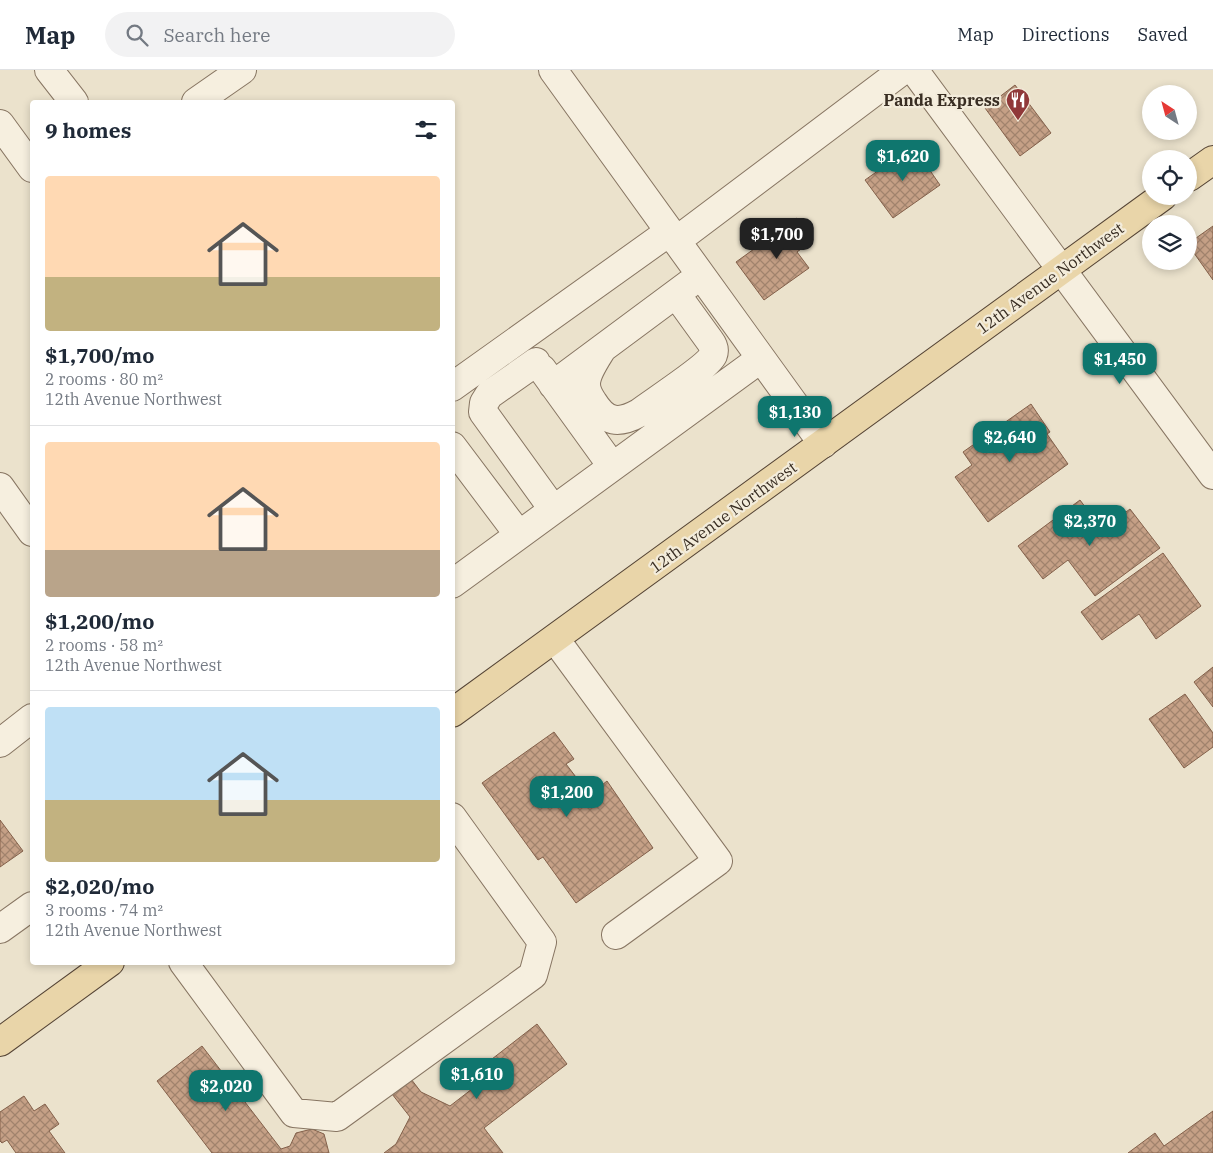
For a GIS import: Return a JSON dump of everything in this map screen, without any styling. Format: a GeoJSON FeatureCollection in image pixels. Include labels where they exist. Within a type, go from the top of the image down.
{"type":"FeatureCollection","features":[{"type":"Feature","properties":{"kind":"main road"},"geometry":{"type":"LineString","coordinates":[[1197,171],[1213,160]]}},
{"type":"Feature","properties":{"kind":"main road","name":"12th Avenue Northwest"},"geometry":{"type":"LineString","coordinates":[[455,711],[1151,205]]}},
{"type":"Feature","properties":{"kind":"main road"},"geometry":{"type":"LineString","coordinates":[[0,1042],[106,965]]}},
{"type":"Feature","properties":{"kind":"street"},"geometry":{"type":"LineString","coordinates":[[49,70],[72,100]]}},
{"type":"Feature","properties":{"kind":"street"},"geometry":{"type":"LineString","coordinates":[[199,100],[242,70]]}},
{"type":"Feature","properties":{"kind":"street"},"geometry":{"type":"LineString","coordinates":[[553,70],[823,444]]}},
{"type":"Feature","properties":{"kind":"street"},"geometry":{"type":"LineString","coordinates":[[455,385],[672,236],[903,70]]}},
{"type":"Feature","properties":{"kind":"street"},"geometry":{"type":"LineString","coordinates":[[914,70],[1213,475]]}},
{"type":"Feature","properties":{"kind":"street"},"geometry":{"type":"LineString","coordinates":[[0,124],[30,165]]}},
{"type":"Feature","properties":{"kind":"street"},"geometry":{"type":"LineString","coordinates":[[553,385],[701,276]]}},
{"type":"Feature","properties":{"kind":"street"},"geometry":{"type":"LineString","coordinates":[[602,349],[586,383],[587,393],[603,415],[611,420],[629,419],[704,366],[713,355],[714,348],[710,340],[676,294]]}},
{"type":"Feature","properties":{"kind":"street"},"geometry":{"type":"LineString","coordinates":[[512,344],[536,362],[612,466]]}},
{"type":"Feature","properties":{"kind":"street"},"geometry":{"type":"LineString","coordinates":[[455,582],[760,358]]}},
{"type":"Feature","properties":{"kind":"street"},"geometry":{"type":"LineString","coordinates":[[536,362],[489,395],[484,403],[483,412],[553,509]]}},
{"type":"Feature","properties":{"kind":"street"},"geometry":{"type":"LineString","coordinates":[[455,450],[519,535]]}},
{"type":"Feature","properties":{"kind":"street"},"geometry":{"type":"LineString","coordinates":[[0,487],[30,529]]}},
{"type":"Feature","properties":{"kind":"street"},"geometry":{"type":"LineString","coordinates":[[555,639],[718,861],[616,935]]}},
{"type":"Feature","properties":{"kind":"street"},"geometry":{"type":"LineString","coordinates":[[0,742],[30,720]]}},
{"type":"Feature","properties":{"kind":"street"},"geometry":{"type":"LineString","coordinates":[[185,965],[294,1113],[337,1117],[533,975],[542,942],[455,820]]}},
{"type":"Feature","properties":{"kind":"street"},"geometry":{"type":"LineString","coordinates":[[0,929],[30,907]]}},
{"type":"Feature","properties":{"kind":"building","name":"Panda Express"},"geometry":{"type":"Polygon","coordinates":[[[1015,85],[1051,133],[1020,156],[985,108],[1015,85]]]}},
{"type":"Feature","properties":{"kind":"building"},"geometry":{"type":"Polygon","coordinates":[[[913,146],[940,185],[893,218],[865,180],[913,146]]]}},
{"type":"Feature","properties":{"kind":"building"},"geometry":{"type":"Polygon","coordinates":[[[797,218],[813,240],[797,252],[809,268],[764,300],[736,262],[797,218]]]}},
{"type":"Feature","properties":{"kind":"building"},"geometry":{"type":"Polygon","coordinates":[[[1213,226],[1213,280],[1197,257],[1197,237],[1213,226]]]}},
{"type":"Feature","properties":{"kind":"building"},"geometry":{"type":"Polygon","coordinates":[[[1031,404],[1050,432],[1047,434],[1068,464],[988,522],[955,477],[972,465],[963,452],[1031,404]]]}},
{"type":"Feature","properties":{"kind":"building"},"geometry":{"type":"Polygon","coordinates":[[[1080,500],[1102,530],[1130,509],[1160,548],[1095,596],[1068,560],[1043,579],[1018,546],[1080,500]]]}},
{"type":"Feature","properties":{"kind":"building"},"geometry":{"type":"Polygon","coordinates":[[[1163,553],[1201,606],[1156,639],[1139,614],[1102,640],[1081,612],[1163,553]]]}},
{"type":"Feature","properties":{"kind":"building"},"geometry":{"type":"Polygon","coordinates":[[[1213,667],[1213,707],[1194,682],[1213,667]]]}},
{"type":"Feature","properties":{"kind":"building"},"geometry":{"type":"Polygon","coordinates":[[[1185,694],[1213,733],[1213,747],[1184,768],[1149,719],[1185,694]]]}},
{"type":"Feature","properties":{"kind":"building"},"geometry":{"type":"Polygon","coordinates":[[[554,732],[574,759],[566,764],[582,785],[590,779],[597,789],[607,781],[653,848],[576,903],[543,857],[538,860],[482,783],[554,732]]]}},
{"type":"Feature","properties":{"kind":"building"},"geometry":{"type":"Polygon","coordinates":[[[0,820],[23,851],[0,867],[0,820]]]}},
{"type":"Feature","properties":{"kind":"building"},"geometry":{"type":"Polygon","coordinates":[[[537,1024],[567,1064],[484,1128],[503,1153],[384,1153],[396,1144],[410,1117],[392,1094],[411,1079],[421,1092],[450,1106],[481,1082],[474,1073],[537,1024]]]}},
{"type":"Feature","properties":{"kind":"building"},"geometry":{"type":"Polygon","coordinates":[[[202,1046],[281,1149],[290,1146],[296,1133],[312,1129],[324,1134],[329,1153],[212,1153],[157,1081],[202,1046]]]}},
{"type":"Feature","properties":{"kind":"building"},"geometry":{"type":"Polygon","coordinates":[[[24,1096],[34,1111],[45,1104],[59,1124],[49,1131],[65,1153],[16,1153],[7,1140],[2,1143],[0,1141],[0,1112],[24,1096]]]}},
{"type":"Feature","properties":{"kind":"building"},"geometry":{"type":"Polygon","coordinates":[[[1213,1111],[1213,1153],[1128,1153],[1155,1133],[1164,1146],[1213,1111]]]}},
{"type":"Feature","properties":{"kind":"place","name":"Panda Express"},"geometry":{"type":"Point","coordinates":[1018,121]}}]}
